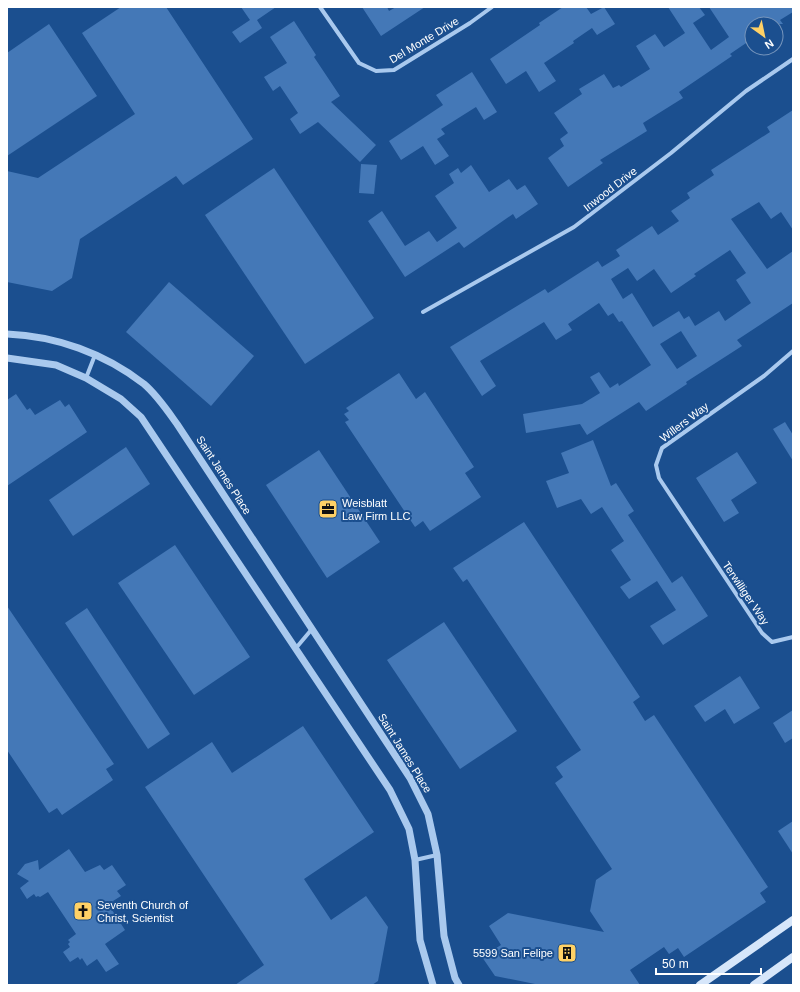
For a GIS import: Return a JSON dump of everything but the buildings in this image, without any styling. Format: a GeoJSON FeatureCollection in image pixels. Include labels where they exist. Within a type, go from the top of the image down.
{"type":"FeatureCollection","features":[{"type":"Feature","properties":{"kind":"main road"},"geometry":{"type":"LineString","coordinates":[[700,985],[793,920]]}},
{"type":"Feature","properties":{"kind":"main road"},"geometry":{"type":"LineString","coordinates":[[754,985],[793,957]]}},
{"type":"Feature","properties":{"kind":"street","name":"Del Monte Drive"},"geometry":{"type":"LineString","coordinates":[[320,7],[360,63],[376,71],[394,70],[470,23],[492,7]]}},
{"type":"Feature","properties":{"kind":"street","name":"Inwood Drive"},"geometry":{"type":"LineString","coordinates":[[423,312],[574,227],[671,153],[746,91],[793,59]]}},
{"type":"Feature","properties":{"kind":"street","name":"Saint James Place"},"geometry":{"type":"LineString","coordinates":[[7,334],[32,335],[78,346],[144,384],[162,402],[410,778],[428,814],[437,855],[444,936],[459,985]]}},
{"type":"Feature","properties":{"kind":"street","name":"Willers Way"},"geometry":{"type":"LineString","coordinates":[[708,554],[659,478],[656,465],[662,448],[764,376],[793,351]]}},
{"type":"Feature","properties":{"kind":"street"},"geometry":{"type":"LineString","coordinates":[[86,378],[95,355]]}},
{"type":"Feature","properties":{"kind":"street"},"geometry":{"type":"LineString","coordinates":[[7,358],[56,365],[86,378],[121,399],[142,417],[390,790],[409,829],[415,860],[420,940],[433,985]]}},
{"type":"Feature","properties":{"kind":"street","name":"Terwilliger Way"},"geometry":{"type":"LineString","coordinates":[[708,554],[762,633],[772,642],[793,637]]}},
{"type":"Feature","properties":{"kind":"street"},"geometry":{"type":"LineString","coordinates":[[296,648],[312,629]]}},
{"type":"Feature","properties":{"kind":"street"},"geometry":{"type":"LineString","coordinates":[[415,860],[437,855]]}},
{"type":"Feature","properties":{"kind":"place","name":"Weisblatt Law Firm LLC"},"geometry":{"type":"Point","coordinates":[328,509]}},
{"type":"Feature","properties":{"kind":"place","name":"Seventh Church of Christ, Scientist"},"geometry":{"type":"Point","coordinates":[83,911]}},
{"type":"Feature","properties":{"kind":"place","name":"5599 San Felipe"},"geometry":{"type":"Point","coordinates":[567,953]}}]}
